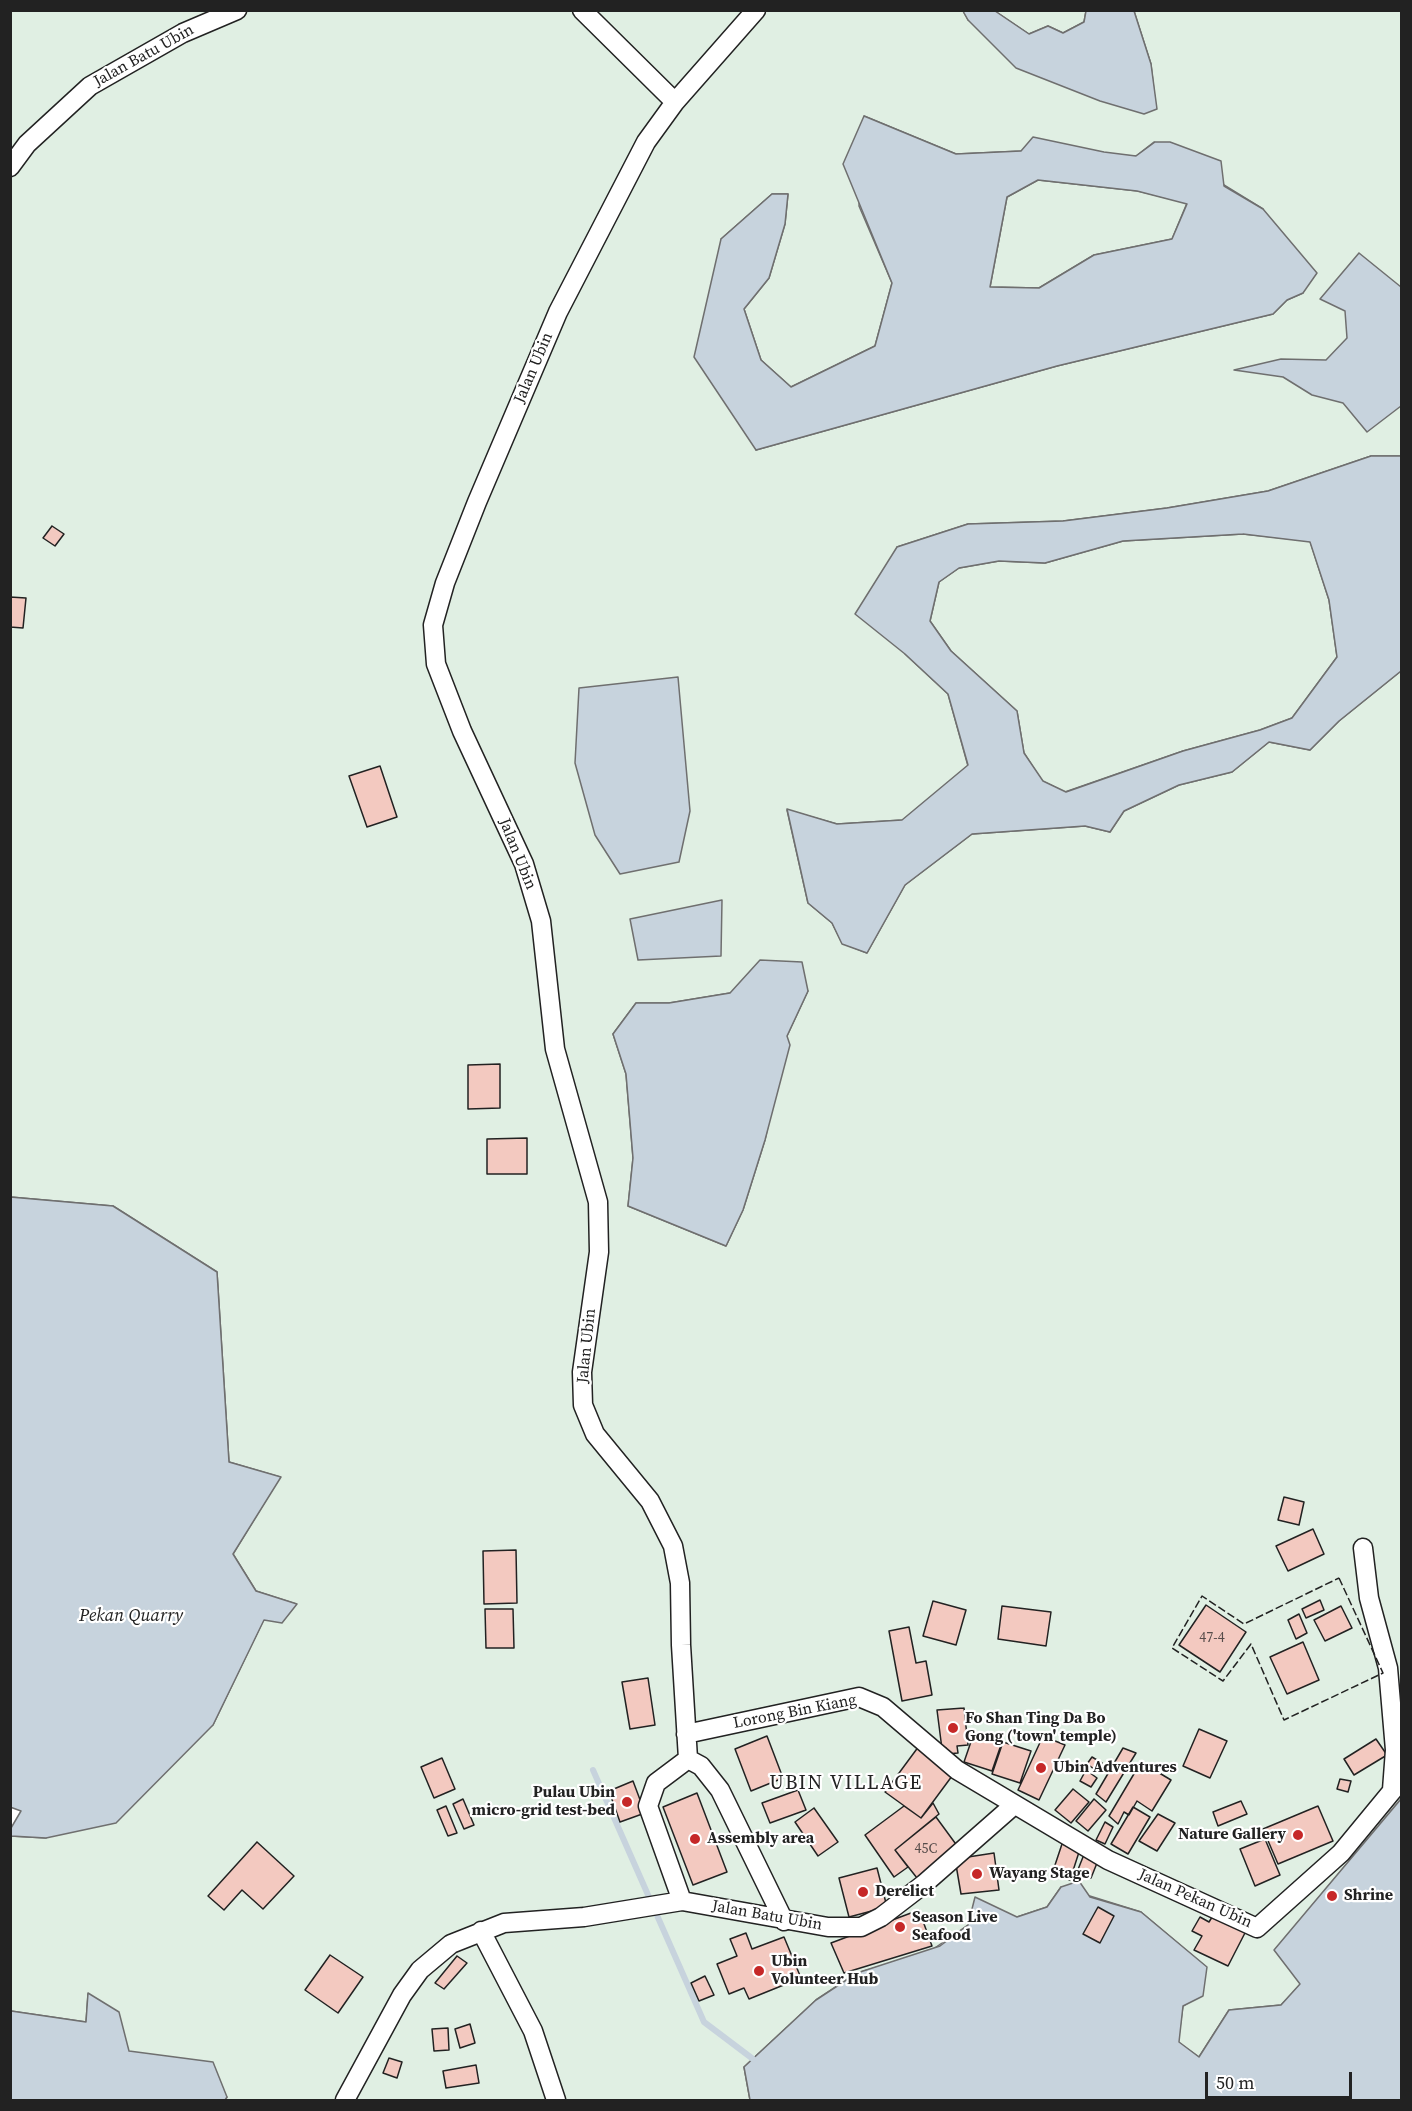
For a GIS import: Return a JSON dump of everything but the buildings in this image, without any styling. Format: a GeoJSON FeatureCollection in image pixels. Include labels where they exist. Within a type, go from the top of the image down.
{"type":"FeatureCollection","features":[{"type":"Feature","properties":{"kind":"street","name":"Jalan Batu Ubin"},"geometry":{"type":"LineString","coordinates":[[10,166],[27,144],[90,86],[183,33],[237,10]]}},
{"type":"Feature","properties":{"kind":"street"},"geometry":{"type":"LineString","coordinates":[[582,10],[675,102]]}},
{"type":"Feature","properties":{"kind":"street","name":"Jalan Ubin"},"geometry":{"type":"LineString","coordinates":[[688,1759],[681,1645],[680,1583],[673,1546],[650,1501],[595,1434],[583,1405],[582,1372],[599,1252],[598,1202],[555,1049],[541,921],[524,864],[462,731],[436,664],[433,625],[445,583],[477,502],[558,312],[646,142],[675,102],[756,10]]}},
{"type":"Feature","properties":{"kind":"street"},"geometry":{"type":"LineString","coordinates":[[1363,1548],[1369,1598],[1388,1668],[1397,1784]]}},
{"type":"Feature","properties":{"kind":"street","name":"Lorong Bin Kiang"},"geometry":{"type":"LineString","coordinates":[[686,1734],[859,1697],[883,1707],[957,1770],[1014,1805]]}},
{"type":"Feature","properties":{"kind":"street"},"geometry":{"type":"LineString","coordinates":[[682,1901],[648,1806],[656,1783],[688,1759],[701,1766],[720,1790],[784,1921]]}},
{"type":"Feature","properties":{"kind":"street","name":"Jalan Pekan Ubin"},"geometry":{"type":"LineString","coordinates":[[1014,1805],[1108,1860],[1257,1928],[1341,1853],[1397,1784]]}},
{"type":"Feature","properties":{"kind":"street","name":"Jalan Batu Ubin"},"geometry":{"type":"LineString","coordinates":[[345,2100],[378,2038],[420,1970],[451,1944],[504,1923],[584,1917],[682,1901],[784,1921],[828,1927],[861,1927],[880,1917],[964,1851],[1014,1805]]}},
{"type":"Feature","properties":{"kind":"street"},"geometry":{"type":"LineString","coordinates":[[481,1931],[533,2031],[556,2100]]}},
{"type":"Feature","properties":{"kind":"green space"},"geometry":{"type":"Polygon","coordinates":[[[11,11],[963,11],[968,20],[1156,109],[1151,64],[1134,11],[1401,11],[1401,456],[1371,456],[1268,491],[1167,508],[1063,521],[968,524],[897,547],[905,654],[948,694],[968,766],[903,820],[837,824],[787,810],[808,903],[832,923],[842,943],[867,953],[905,885],[972,834],[1085,826],[1110,832],[1124,811],[1179,785],[1232,772],[1269,742],[1310,750],[1339,721],[1401,671],[1401,1799],[1275,1950],[1301,1984],[1281,2005],[1229,2010],[1199,2057],[1178,2042],[1183,2006],[1197,1997],[1206,1967],[1141,1912],[1061,1887],[1047,1907],[1017,1917],[968,1925],[929,1952],[857,1973],[816,2000],[744,2067],[750,2100],[225,2100],[227,2097],[11,2100],[99,2030],[88,1994],[86,2022],[11,2011],[10,1836],[46,1838],[213,1725],[264,1619],[296,1604],[256,1591],[233,1554],[280,1477],[229,1462],[217,1272],[113,1206],[11,1197],[11,11]],[[864,116],[859,206],[892,283],[875,346],[791,387],[761,360],[744,309],[769,278],[785,224],[788,194],[772,194],[721,239],[756,450],[1057,366],[1273,314],[1287,300],[1303,293],[1263,209],[1154,142],[1136,156],[1022,151],[956,154],[864,116]],[[808,991],[730,993],[669,1003],[636,1003],[613,1034],[626,1074],[633,1158],[628,1206],[726,1246],[743,1210],[765,1140],[787,1036],[808,991]]]}},
{"type":"Feature","properties":{"kind":"green space"},"geometry":{"type":"Polygon","coordinates":[[[995,11],[1086,11],[1084,22],[1063,33],[1048,26],[1029,34],[995,11]]]}},
{"type":"Feature","properties":{"kind":"green space"},"geometry":{"type":"Polygon","coordinates":[[[1038,180],[1138,191],[1187,203],[1172,239],[1094,255],[1039,288],[990,287],[1007,197],[1038,180]]]}},
{"type":"Feature","properties":{"kind":"green space"},"geometry":{"type":"Polygon","coordinates":[[[1243,534],[1310,541],[1329,600],[1337,657],[1292,718],[1260,730],[1183,751],[1065,792],[1042,781],[1024,753],[1017,711],[951,651],[930,621],[939,582],[959,568],[999,561],[1045,563],[1123,541],[1243,534]]]}},
{"type":"Feature","properties":{"kind":"water"},"geometry":{"type":"Polygon","coordinates":[[[963,11],[995,11],[1029,34],[1048,26],[1063,33],[1084,22],[1086,11],[1134,11],[1151,64],[1157,109],[1144,114],[1100,101],[1016,68],[968,20],[963,11]]]}},
{"type":"Feature","properties":{"kind":"water"},"geometry":{"type":"Polygon","coordinates":[[[864,116],[956,154],[1021,151],[1033,137],[1104,152],[1136,156],[1155,142],[1170,142],[1221,161],[1224,186],[1263,209],[1317,273],[1303,293],[1287,300],[1273,314],[1057,366],[756,450],[694,357],[721,239],[772,194],[788,194],[785,224],[769,278],[744,309],[761,360],[791,387],[875,346],[892,283],[843,164],[864,116]],[[1038,180],[1007,197],[990,287],[1039,288],[1094,255],[1172,239],[1187,204],[1137,191],[1038,180]]]}},
{"type":"Feature","properties":{"kind":"water"},"geometry":{"type":"Polygon","coordinates":[[[1359,253],[1401,287],[1401,406],[1367,432],[1343,403],[1312,395],[1283,377],[1234,370],[1281,359],[1326,360],[1347,338],[1345,311],[1320,299],[1359,253]]]}},
{"type":"Feature","properties":{"kind":"water"},"geometry":{"type":"Polygon","coordinates":[[[1371,456],[1401,456],[1401,671],[1339,721],[1310,750],[1269,742],[1232,772],[1179,785],[1124,811],[1110,832],[1085,826],[972,834],[905,885],[867,953],[842,944],[832,923],[808,903],[787,809],[837,824],[902,820],[968,765],[948,694],[905,654],[855,614],[897,547],[968,524],[1063,521],[1167,508],[1268,491],[1371,456]],[[1243,534],[1123,541],[1045,563],[999,561],[959,568],[939,582],[930,621],[951,651],[1017,711],[1024,753],[1043,781],[1066,792],[1183,751],[1260,730],[1292,718],[1337,657],[1329,600],[1310,542],[1243,534]]]}},
{"type":"Feature","properties":{"kind":"water"},"geometry":{"type":"Polygon","coordinates":[[[678,677],[690,811],[679,862],[620,874],[595,835],[575,763],[579,688],[678,677]]]}},
{"type":"Feature","properties":{"kind":"water"},"geometry":{"type":"Polygon","coordinates":[[[722,900],[721,956],[638,960],[630,919],[722,900]]]}},
{"type":"Feature","properties":{"kind":"water"},"geometry":{"type":"Polygon","coordinates":[[[760,960],[802,962],[808,991],[787,1036],[790,1045],[765,1140],[743,1210],[726,1246],[628,1206],[633,1158],[626,1074],[613,1034],[636,1003],[669,1003],[730,993],[760,960]]]}},
{"type":"Feature","properties":{"kind":"water","name":"Pekan Quarry"},"geometry":{"type":"Polygon","coordinates":[[[10,1197],[113,1206],[217,1272],[229,1462],[281,1477],[233,1554],[256,1591],[297,1604],[282,1623],[264,1620],[213,1725],[116,1823],[46,1838],[11,1836],[11,1828],[21,1811],[10,1807],[10,1197]]]}},
{"type":"Feature","properties":{"kind":"water"},"geometry":{"type":"Polygon","coordinates":[[[1401,1799],[1401,2100],[750,2100],[744,2067],[816,2000],[857,1973],[940,1946],[968,1925],[975,1897],[1017,1917],[1047,1907],[1061,1887],[1079,1881],[1090,1897],[1141,1912],[1207,1967],[1203,1996],[1183,2006],[1179,2042],[1199,2057],[1229,2010],[1281,2005],[1300,1984],[1274,1950],[1401,1799]]]}},
{"type":"Feature","properties":{"kind":"water"},"geometry":{"type":"Polygon","coordinates":[[[88,1993],[119,2012],[129,2051],[213,2062],[227,2097],[225,2100],[11,2100],[11,2011],[86,2022],[88,1993]]]}},
{"type":"Feature","properties":{"kind":"waterway"},"geometry":{"type":"LineString","coordinates":[[593,1770],[704,2022],[753,2059]]}},
{"type":"Feature","properties":{"kind":"fence"},"geometry":{"type":"LineString","coordinates":[[1339,1578],[1383,1673],[1284,1720],[1251,1644],[1223,1681],[1172,1648],[1202,1596],[1244,1624],[1339,1578]]}},
{"type":"Feature","properties":{"kind":"place","name":"Fo Shan Ting Da Bo Gong ('town' temple)"},"geometry":{"type":"Point","coordinates":[953,1728]}},
{"type":"Feature","properties":{"kind":"place","name":"Ubin Adventures"},"geometry":{"type":"Point","coordinates":[1041,1768]}},
{"type":"Feature","properties":{"kind":"place","name":"Pulau Ubin micro-grid test-bed"},"geometry":{"type":"Point","coordinates":[627,1802]}},
{"type":"Feature","properties":{"kind":"place","name":"Nature Gallery"},"geometry":{"type":"Point","coordinates":[1298,1835]}},
{"type":"Feature","properties":{"kind":"place","name":"Assembly area"},"geometry":{"type":"Point","coordinates":[695,1839]}},
{"type":"Feature","properties":{"kind":"place","name":"Wayang Stage"},"geometry":{"type":"Point","coordinates":[977,1874]}},
{"type":"Feature","properties":{"kind":"place","name":"Derelict"},"geometry":{"type":"Point","coordinates":[863,1892]}},
{"type":"Feature","properties":{"kind":"place","name":"Shrine"},"geometry":{"type":"Point","coordinates":[1332,1896]}},
{"type":"Feature","properties":{"kind":"place","name":"Season Live Seafood"},"geometry":{"type":"Point","coordinates":[900,1927]}},
{"type":"Feature","properties":{"kind":"place","name":"Ubin Volunteer Hub"},"geometry":{"type":"Point","coordinates":[759,1971]}},
{"type":"Feature","properties":{"kind":"district","name":"UBIN VILLAGE"},"geometry":{"type":"Point","coordinates":[846,1784]}}]}
